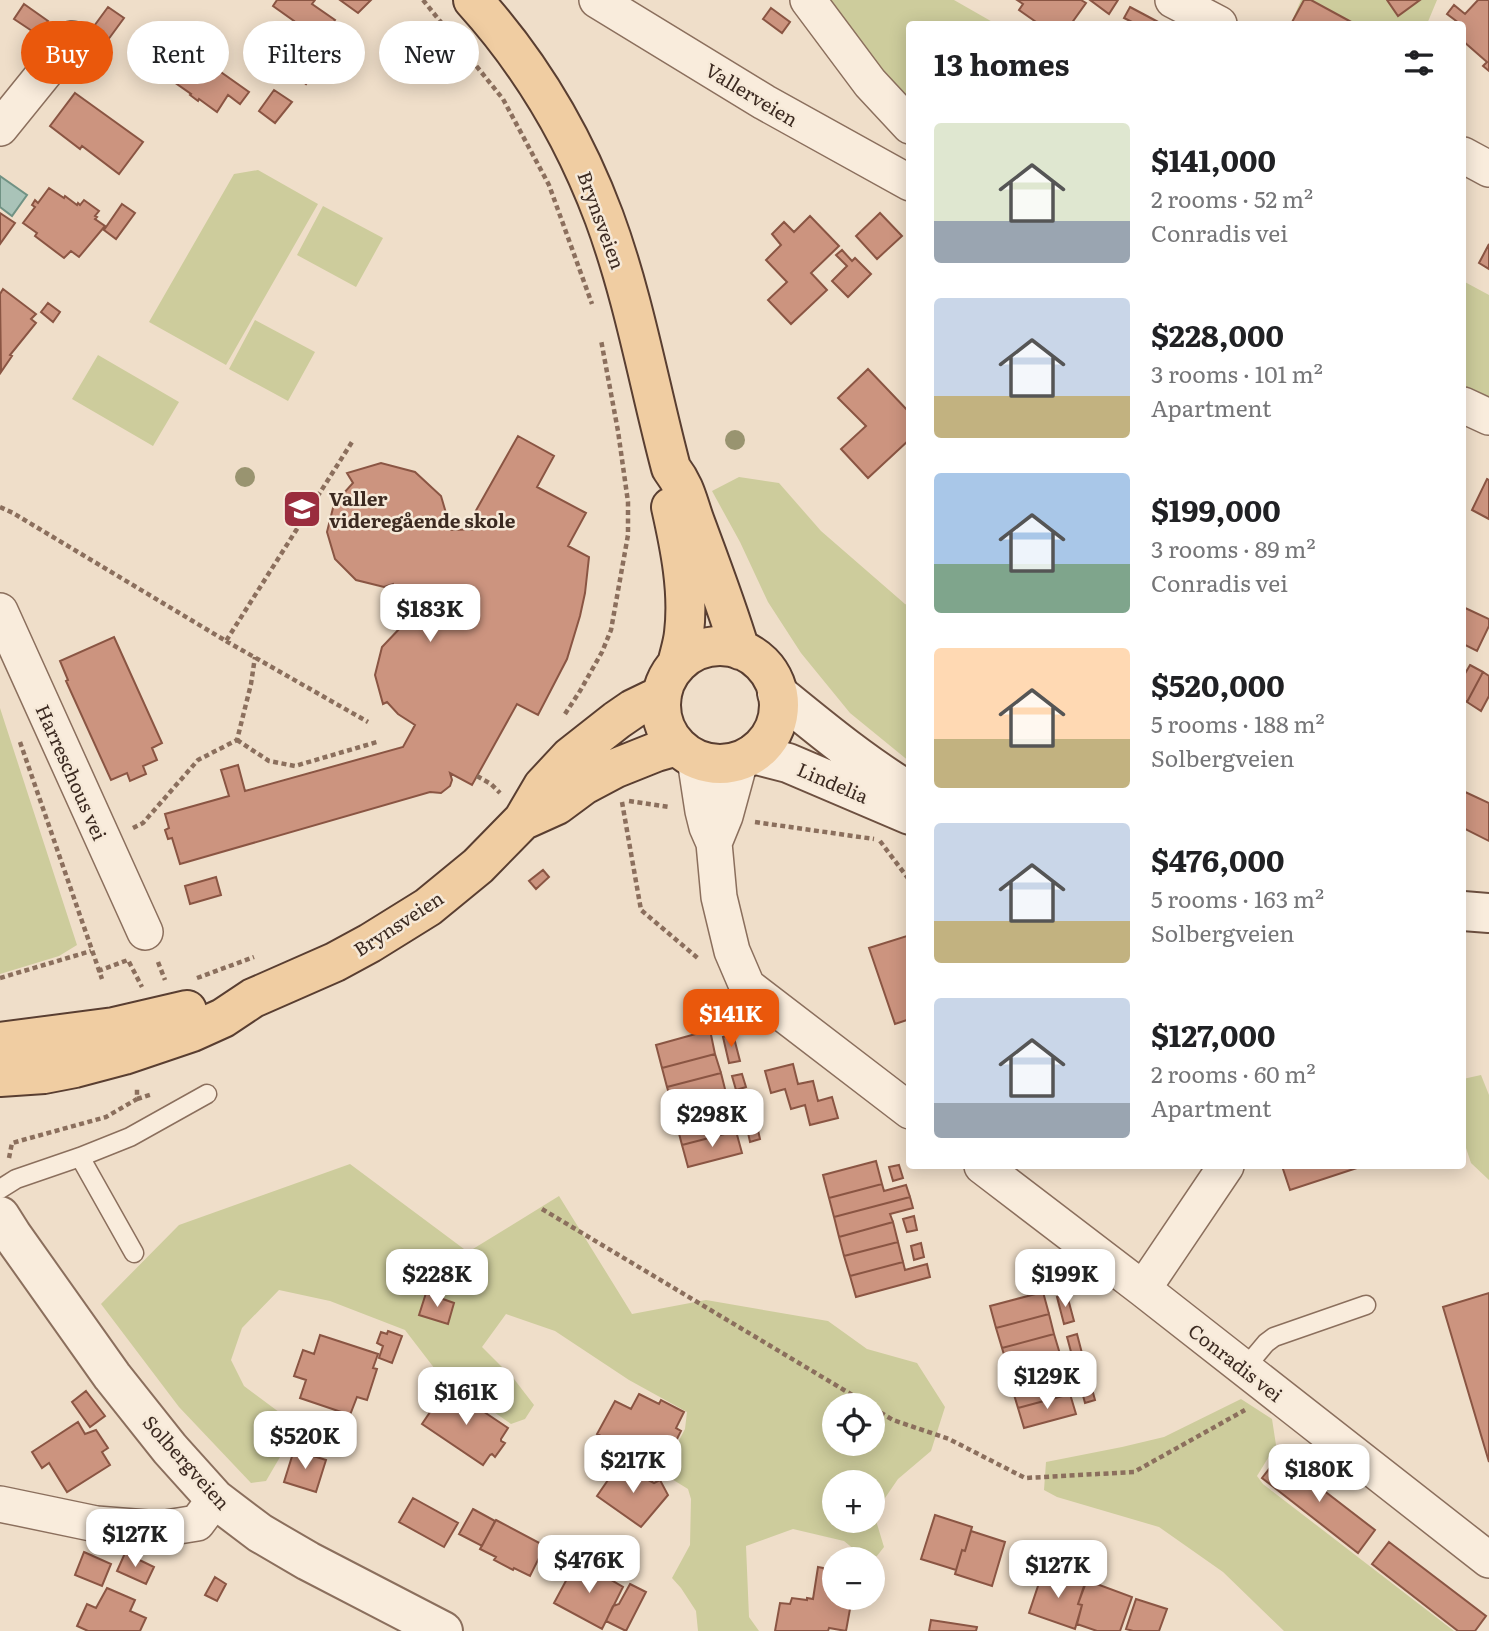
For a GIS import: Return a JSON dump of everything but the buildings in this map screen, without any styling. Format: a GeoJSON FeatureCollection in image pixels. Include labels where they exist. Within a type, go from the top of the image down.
{"type":"FeatureCollection","features":[{"type":"Feature","properties":{"kind":"main road","name":"Brynsveien"},"geometry":{"type":"LineString","coordinates":[[473,0],[532,75],[583,167],[604,216],[625,286],[671,468],[682,483],[728,608],[740,650]]}},
{"type":"Feature","properties":{"kind":"main road","name":"Brynsveien"},"geometry":{"type":"LineString","coordinates":[[0,1077],[44,1074],[124,1055],[192,1032],[223,1018],[253,998],[335,962],[411,918],[463,879],[506,804],[543,786],[569,757],[669,680],[684,634],[685,609],[683,574],[665,482],[671,468]]}},
{"type":"Feature","properties":{"kind":"main road"},"geometry":{"type":"LineString","coordinates":[[723,646],[740,650],[758,660],[770,675],[778,693],[779,710],[775,727],[766,742],[747,758],[718,765],[686,753],[667,731],[661,713],[669,680],[690,654],[723,646]]}},
{"type":"Feature","properties":{"kind":"main road","name":"Brynsveien"},"geometry":{"type":"LineString","coordinates":[[506,804],[556,806],[584,785],[616,768],[656,752],[686,753]]}},
{"type":"Feature","properties":{"kind":"main road","name":"Brynsveien"},"geometry":{"type":"LineString","coordinates":[[0,1042],[114,1027],[188,1010],[216,1000],[253,998]]}},
{"type":"Feature","properties":{"kind":"street","name":"Vallerveien"},"geometry":{"type":"LineString","coordinates":[[597,0],[764,102],[906,181]]}},
{"type":"Feature","properties":{"kind":"street"},"geometry":{"type":"LineString","coordinates":[[808,0],[870,83],[906,122]]}},
{"type":"Feature","properties":{"kind":"street"},"geometry":{"type":"LineString","coordinates":[[1173,0],[1213,21]]}},
{"type":"Feature","properties":{"kind":"street"},"geometry":{"type":"LineString","coordinates":[[0,128],[36,84]]}},
{"type":"Feature","properties":{"kind":"street"},"geometry":{"type":"LineString","coordinates":[[1466,157],[1489,169]]}},
{"type":"Feature","properties":{"kind":"street"},"geometry":{"type":"LineString","coordinates":[[1466,406],[1489,417]]}},
{"type":"Feature","properties":{"kind":"street","name":"Harreschous vei"},"geometry":{"type":"LineString","coordinates":[[0,611],[145,932]]}},
{"type":"Feature","properties":{"kind":"street","name":"Lindelia"},"geometry":{"type":"LineString","coordinates":[[778,693],[841,745],[906,790]]}},
{"type":"Feature","properties":{"kind":"street"},"geometry":{"type":"LineString","coordinates":[[686,753],[714,843],[719,897],[732,951],[747,986],[906,1108]]}},
{"type":"Feature","properties":{"kind":"street"},"geometry":{"type":"LineString","coordinates":[[714,843],[747,758]]}},
{"type":"Feature","properties":{"kind":"street","name":"Lindelia"},"geometry":{"type":"LineString","coordinates":[[747,758],[789,763],[900,828]]}},
{"type":"Feature","properties":{"kind":"street"},"geometry":{"type":"LineString","coordinates":[[1466,911],[1489,913]]}},
{"type":"Feature","properties":{"kind":"street","name":"Conradis vei"},"geometry":{"type":"LineString","coordinates":[[986,1169],[1489,1560]]}},
{"type":"Feature","properties":{"kind":"street"},"geometry":{"type":"LineString","coordinates":[[1143,1289],[1224,1169]]}},
{"type":"Feature","properties":{"kind":"street","name":"Solbergveien"},"geometry":{"type":"LineString","coordinates":[[0,1216],[113,1376],[215,1499],[260,1533],[399,1621],[443,1631]]}},
{"type":"Feature","properties":{"kind":"street"},"geometry":{"type":"LineString","coordinates":[[0,1504],[96,1524],[160,1530],[197,1523],[215,1499]]}},
{"type":"Feature","properties":{"kind":"lane"},"geometry":{"type":"LineString","coordinates":[[0,1189],[16,1179],[131,1137],[207,1094]]}},
{"type":"Feature","properties":{"kind":"lane"},"geometry":{"type":"LineString","coordinates":[[80,1157],[134,1253]]}},
{"type":"Feature","properties":{"kind":"lane"},"geometry":{"type":"LineString","coordinates":[[1245,1368],[1274,1337],[1366,1305]]}},
{"type":"Feature","properties":{"kind":"path"},"geometry":{"type":"LineString","coordinates":[[423,0],[503,100],[549,185],[597,316]]}},
{"type":"Feature","properties":{"kind":"path"},"geometry":{"type":"LineString","coordinates":[[565,714],[602,652],[611,630],[628,535],[628,502],[599,328]]}},
{"type":"Feature","properties":{"kind":"path"},"geometry":{"type":"LineString","coordinates":[[226,641],[352,442]]}},
{"type":"Feature","properties":{"kind":"path"},"geometry":{"type":"LineString","coordinates":[[0,507],[368,722]]}},
{"type":"Feature","properties":{"kind":"path"},"geometry":{"type":"LineString","coordinates":[[103,841],[143,823],[198,760],[237,740],[256,657]]}},
{"type":"Feature","properties":{"kind":"path"},"geometry":{"type":"LineString","coordinates":[[19,738],[102,979]]}},
{"type":"Feature","properties":{"kind":"path"},"geometry":{"type":"LineString","coordinates":[[237,740],[269,761],[295,766],[377,742]]}},
{"type":"Feature","properties":{"kind":"path"},"geometry":{"type":"LineString","coordinates":[[477,776],[506,804]]}},
{"type":"Feature","properties":{"kind":"path"},"geometry":{"type":"LineString","coordinates":[[612,801],[681,808]]}},
{"type":"Feature","properties":{"kind":"path"},"geometry":{"type":"LineString","coordinates":[[622,801],[641,910],[726,981],[747,986]]}},
{"type":"Feature","properties":{"kind":"path"},"geometry":{"type":"LineString","coordinates":[[746,820],[880,840],[900,828]]}},
{"type":"Feature","properties":{"kind":"path"},"geometry":{"type":"LineString","coordinates":[[880,840],[906,876]]}},
{"type":"Feature","properties":{"kind":"path"},"geometry":{"type":"LineString","coordinates":[[0,978],[91,951]]}},
{"type":"Feature","properties":{"kind":"path"},"geometry":{"type":"LineString","coordinates":[[194,979],[264,953]]}},
{"type":"Feature","properties":{"kind":"path"},"geometry":{"type":"LineString","coordinates":[[98,971],[128,960],[145,992],[137,994]]}},
{"type":"Feature","properties":{"kind":"path"},"geometry":{"type":"LineString","coordinates":[[136,1099],[137,1082]]}},
{"type":"Feature","properties":{"kind":"path"},"geometry":{"type":"LineString","coordinates":[[9,1162],[12,1143],[106,1117],[136,1099],[156,1093]]}},
{"type":"Feature","properties":{"kind":"path"},"geometry":{"type":"LineString","coordinates":[[542,1209],[849,1393]]}},
{"type":"Feature","properties":{"kind":"path"},"geometry":{"type":"LineString","coordinates":[[885,1415],[949,1439],[1025,1478],[1134,1472],[1277,1393]]}},
{"type":"Feature","properties":{"kind":"green space"},"geometry":{"type":"Polygon","coordinates":[[[827,0],[954,0],[991,21],[906,21],[906,99],[827,0]]]}},
{"type":"Feature","properties":{"kind":"green space"},"geometry":{"type":"Polygon","coordinates":[[[1301,0],[1437,0],[1428,21],[1292,21],[1301,0]]]}},
{"type":"Feature","properties":{"kind":"green space"},"geometry":{"type":"Polygon","coordinates":[[[258,170],[318,204],[226,365],[149,322],[234,174],[258,170]]]}},
{"type":"Feature","properties":{"kind":"green space"},"geometry":{"type":"Polygon","coordinates":[[[323,206],[383,238],[356,287],[297,255],[323,206]]]}},
{"type":"Feature","properties":{"kind":"green space"},"geometry":{"type":"Polygon","coordinates":[[[1466,283],[1489,295],[1489,400],[1466,389],[1466,283]]]}},
{"type":"Feature","properties":{"kind":"green space"},"geometry":{"type":"Polygon","coordinates":[[[255,320],[315,352],[288,401],[229,369],[255,320]]]}},
{"type":"Feature","properties":{"kind":"green space"},"geometry":{"type":"Polygon","coordinates":[[[98,355],[179,402],[153,446],[72,399],[98,355]]]}},
{"type":"Feature","properties":{"kind":"green space"},"geometry":{"type":"Polygon","coordinates":[[[739,477],[779,483],[821,531],[906,604],[906,759],[850,713],[801,653],[768,602],[712,491],[739,477]]]}},
{"type":"Feature","properties":{"kind":"green space"},"geometry":{"type":"Polygon","coordinates":[[[0,708],[77,945],[59,956],[0,974],[0,708]]]}},
{"type":"Feature","properties":{"kind":"green space"},"geometry":{"type":"Polygon","coordinates":[[[1481,1075],[1489,1095],[1489,1180],[1471,1163],[1466,1148],[1466,1078],[1481,1075]]]}},
{"type":"Feature","properties":{"kind":"green space"},"geometry":{"type":"Polygon","coordinates":[[[350,1164],[468,1252],[559,1196],[632,1314],[706,1300],[828,1321],[867,1349],[917,1363],[945,1407],[931,1451],[898,1479],[885,1498],[885,1470],[822,1470],[822,1533],[880,1533],[884,1547],[851,1547],[844,1541],[793,1529],[746,1546],[749,1617],[759,1631],[698,1631],[696,1611],[672,1578],[690,1545],[691,1499],[688,1489],[662,1473],[685,1429],[687,1412],[629,1380],[555,1331],[506,1314],[482,1347],[514,1379],[534,1405],[525,1419],[511,1424],[438,1373],[405,1330],[330,1301],[279,1290],[242,1328],[231,1360],[244,1386],[287,1418],[294,1433],[266,1481],[251,1483],[179,1407],[101,1304],[179,1225],[350,1164]]]}},
{"type":"Feature","properties":{"kind":"green space"},"geometry":{"type":"Polygon","coordinates":[[[1241,1399],[1272,1419],[1276,1445],[1257,1476],[1263,1484],[1454,1631],[1284,1631],[1223,1572],[1159,1527],[1057,1497],[1044,1490],[1046,1462],[1164,1437],[1241,1399]]]}},
{"type":"Feature","properties":{"kind":"shaded area"},"geometry":{"type":"Polygon","coordinates":[[[0,176],[27,195],[12,216],[0,207],[0,176]]]}},
{"type":"Feature","properties":{"kind":"place","name":"Valler videregående skole"},"geometry":{"type":"Point","coordinates":[302,509]}}]}
